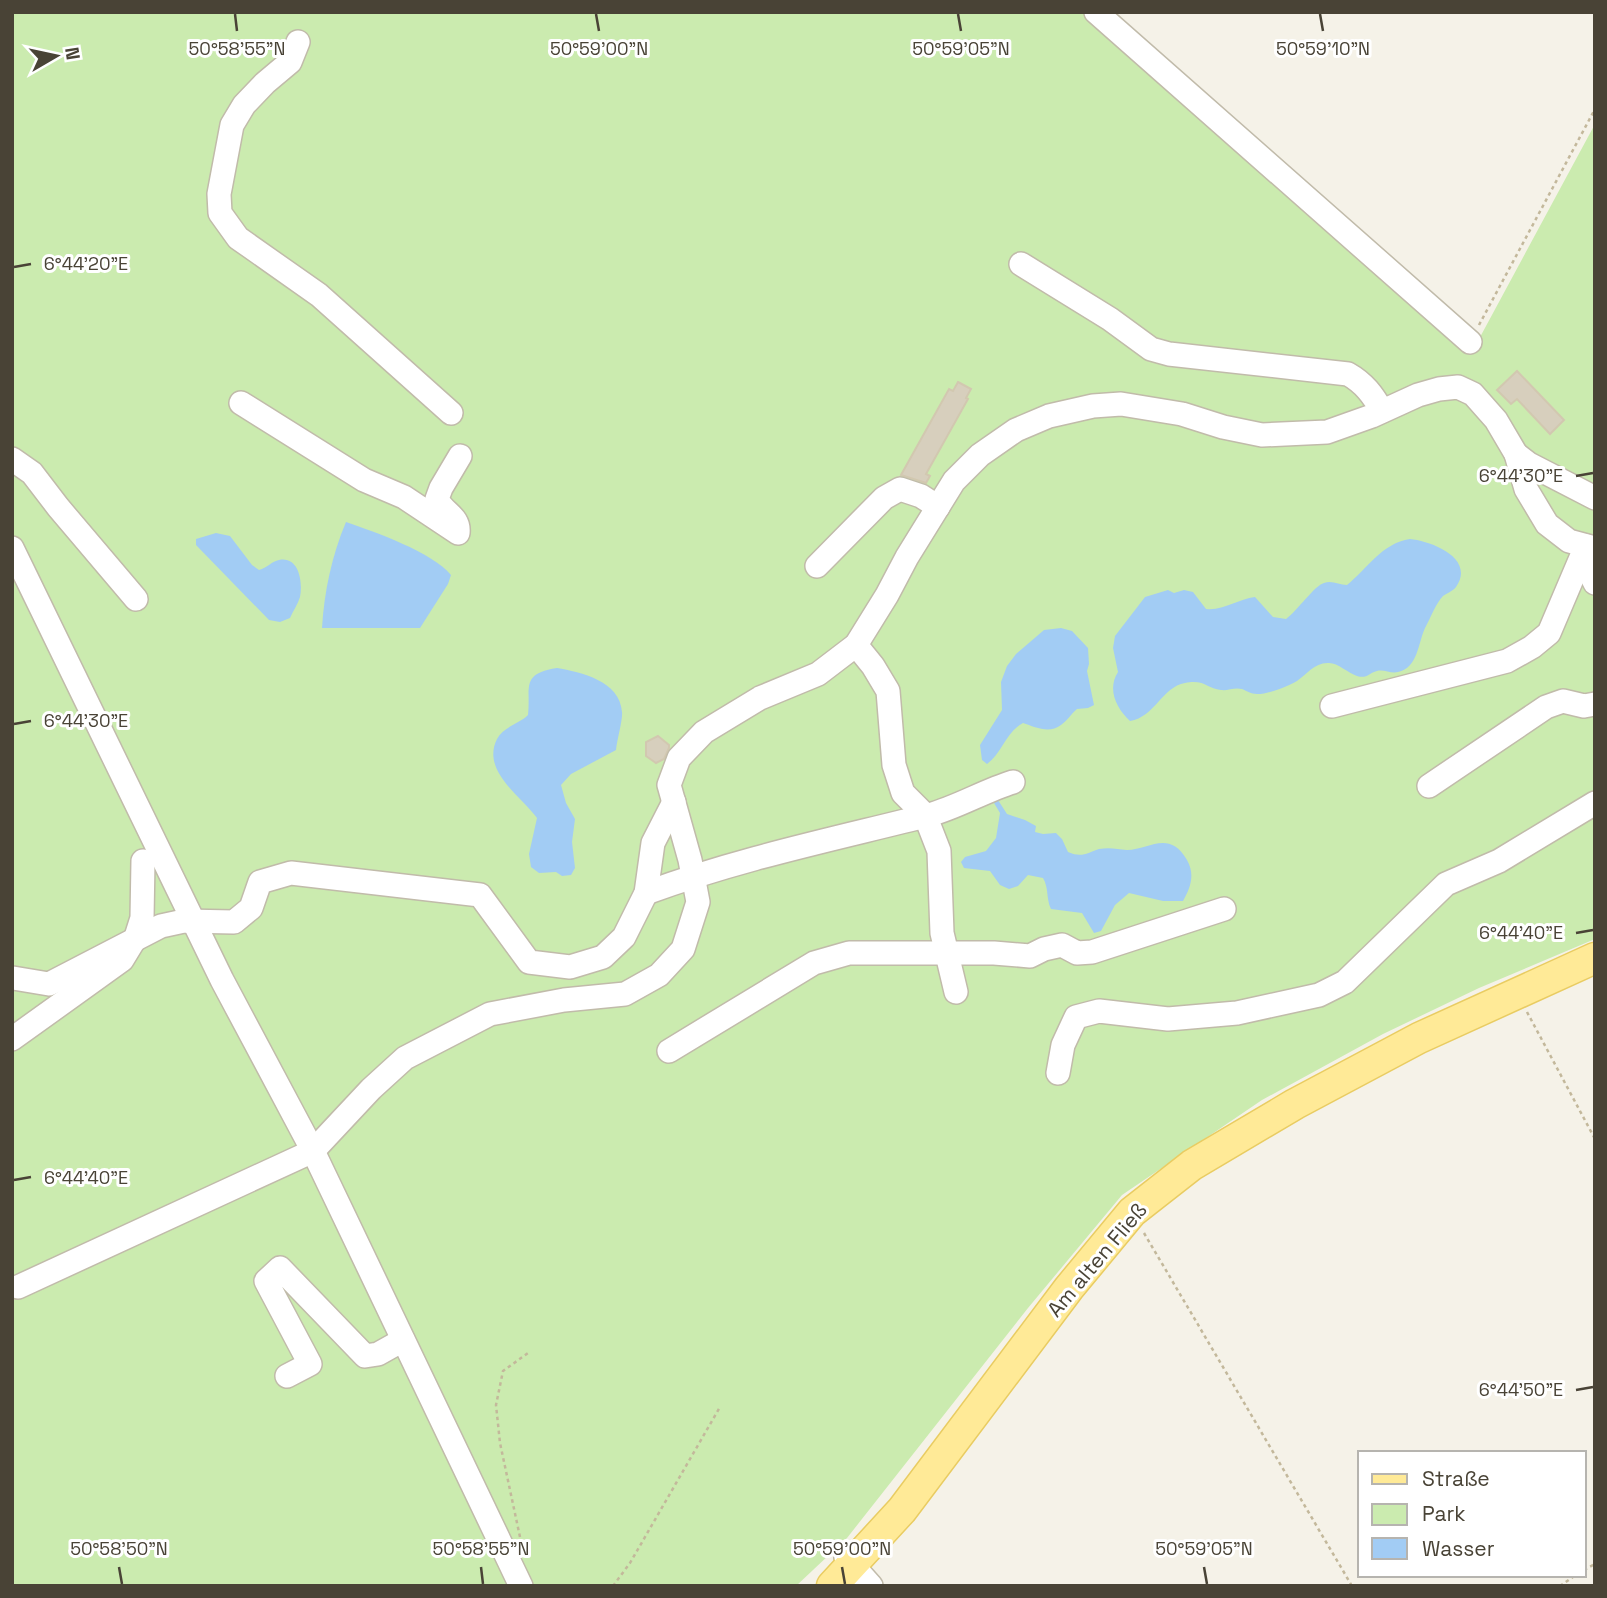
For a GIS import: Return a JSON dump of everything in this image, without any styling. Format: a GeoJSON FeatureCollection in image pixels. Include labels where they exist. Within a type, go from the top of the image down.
{"type":"FeatureCollection","features":[{"type":"Feature","properties":{"kind":"main road","name":"Am alten Fließ"},"geometry":{"type":"LineString","coordinates":[[850,1574],[902,1510],[1069,1288],[1132,1212],[1192,1165],[1295,1104],[1419,1038],[1595,958]]}},
{"type":"Feature","properties":{"kind":"street"},"geometry":{"type":"LineString","coordinates":[[1096,12],[1470,342]]}},
{"type":"Feature","properties":{"kind":"street"},"geometry":{"type":"LineString","coordinates":[[298,42],[290,62],[244,105],[232,125],[219,194],[220,213],[237,238],[320,295],[451,413]]}},
{"type":"Feature","properties":{"kind":"street"},"geometry":{"type":"LineString","coordinates":[[1021,264],[1110,319],[1151,349],[1169,354],[1348,374],[1360,381],[1373,395],[1382,411]]}},
{"type":"Feature","properties":{"kind":"street"},"geometry":{"type":"LineString","coordinates":[[18,1287],[313,1151],[371,1089],[405,1058],[490,1014],[564,1000],[625,994],[659,975],[683,949],[698,902],[669,785],[678,758],[704,733],[760,698],[818,674],[856,645],[954,481],[980,455],[1016,429],[1049,416],[1093,406],[1121,404],[1182,414],[1223,427],[1262,435],[1327,432],[1418,396],[1439,389],[1458,387],[1473,394],[1496,420],[1516,454],[1525,489],[1547,524],[1569,541],[1588,550]]}},
{"type":"Feature","properties":{"kind":"street"},"geometry":{"type":"LineString","coordinates":[[241,403],[364,480],[404,497],[458,533],[459,525],[453,516],[440,506],[437,499],[460,456]]}},
{"type":"Feature","properties":{"kind":"street"},"geometry":{"type":"LineString","coordinates":[[1516,454],[1529,464],[1595,498]]}},
{"type":"Feature","properties":{"kind":"street"},"geometry":{"type":"LineString","coordinates":[[12,459],[32,473],[136,599]]}},
{"type":"Feature","properties":{"kind":"street"},"geometry":{"type":"LineString","coordinates":[[817,566],[884,498],[900,489],[920,496],[938,507]]}},
{"type":"Feature","properties":{"kind":"street"},"geometry":{"type":"LineString","coordinates":[[12,548],[194,922],[313,1151],[521,1586]]}},
{"type":"Feature","properties":{"kind":"street"},"geometry":{"type":"LineString","coordinates":[[1588,550],[1595,583]]}},
{"type":"Feature","properties":{"kind":"street"},"geometry":{"type":"LineString","coordinates":[[1332,706],[1507,662],[1532,647],[1549,633],[1588,550]]}},
{"type":"Feature","properties":{"kind":"street"},"geometry":{"type":"LineString","coordinates":[[856,645],[888,691],[894,765],[903,793],[925,816],[939,851],[942,933],[956,992]]}},
{"type":"Feature","properties":{"kind":"street"},"geometry":{"type":"LineString","coordinates":[[1429,786],[1546,707],[1563,701],[1584,706],[1595,704]]}},
{"type":"Feature","properties":{"kind":"street"},"geometry":{"type":"LineString","coordinates":[[646,893],[693,876],[925,816],[1013,782]]}},
{"type":"Feature","properties":{"kind":"street"},"geometry":{"type":"LineString","coordinates":[[13,978],[49,984],[161,926],[184,921],[234,922],[251,908],[260,882],[291,873],[480,895],[528,962],[570,967],[603,957],[624,937],[646,893],[653,843],[674,803]]}},
{"type":"Feature","properties":{"kind":"street"},"geometry":{"type":"LineString","coordinates":[[1058,1073],[1063,1045],[1076,1017],[1099,1011],[1168,1019],[1237,1013],[1319,995],[1345,982],[1446,884],[1499,861],[1595,803]]}},
{"type":"Feature","properties":{"kind":"street"},"geometry":{"type":"LineString","coordinates":[[12,1039],[122,960],[136,937],[142,918],[143,861]]}},
{"type":"Feature","properties":{"kind":"street"},"geometry":{"type":"LineString","coordinates":[[669,1051],[814,963],[832,956],[849,953],[994,953],[1030,956],[1044,949],[1062,946],[1077,953],[1092,952],[1224,909]]}},
{"type":"Feature","properties":{"kind":"street"},"geometry":{"type":"LineString","coordinates":[[287,1376],[310,1364],[266,1281],[280,1268],[365,1356],[378,1354],[403,1340]]}},
{"type":"Feature","properties":{"kind":"path"},"geometry":{"type":"LineString","coordinates":[[1470,342],[1595,109]]}},
{"type":"Feature","properties":{"kind":"path"},"geometry":{"type":"LineString","coordinates":[[1517,993],[1595,1139]]}},
{"type":"Feature","properties":{"kind":"path"},"geometry":{"type":"LineString","coordinates":[[1132,1212],[1352,1586]]}},
{"type":"Feature","properties":{"kind":"path"},"geometry":{"type":"LineString","coordinates":[[522,1546],[500,1443],[496,1405],[503,1371],[528,1353]]}},
{"type":"Feature","properties":{"kind":"path"},"geometry":{"type":"LineString","coordinates":[[613,1586],[630,1563],[720,1407]]}},
{"type":"Feature","properties":{"kind":"green space"},"geometry":{"type":"Polygon","coordinates":[[[12,12],[1088,12],[1472,352],[1595,124],[1595,939],[1479,988],[1383,1034],[1262,1100],[1122,1195],[1028,1308],[847,1538],[796,1586],[12,1586],[12,12]]]}},
{"type":"Feature","properties":{"kind":"water"},"geometry":{"type":"Polygon","coordinates":[[[346,522],[387,537],[431,558],[451,575],[420,628],[322,628],[330,574],[346,522]]]}},
{"type":"Feature","properties":{"kind":"water"},"geometry":{"type":"Polygon","coordinates":[[[216,533],[230,536],[259,570],[279,560],[286,560],[295,566],[301,591],[290,618],[280,622],[269,620],[196,545],[196,539],[216,533]]]}},
{"type":"Feature","properties":{"kind":"water"},"geometry":{"type":"Polygon","coordinates":[[[1410,539],[1429,543],[1448,553],[1456,560],[1461,577],[1456,587],[1438,603],[1416,654],[1405,670],[1380,671],[1360,677],[1336,665],[1324,663],[1315,666],[1288,686],[1257,694],[1242,689],[1216,689],[1197,682],[1185,683],[1170,690],[1146,714],[1130,721],[1117,704],[1113,692],[1118,672],[1113,648],[1115,636],[1145,597],[1168,590],[1174,593],[1184,590],[1193,592],[1206,609],[1212,609],[1255,597],[1273,617],[1286,619],[1320,585],[1330,582],[1347,585],[1383,551],[1400,541],[1410,539]]]}},
{"type":"Feature","properties":{"kind":"water"},"geometry":{"type":"Polygon","coordinates":[[[1061,628],[1072,631],[1088,648],[1087,671],[1094,705],[1077,709],[1056,728],[1042,729],[1023,723],[1012,732],[987,764],[982,760],[980,745],[1002,710],[1001,682],[1007,666],[1016,654],[1044,630],[1061,628]]]}},
{"type":"Feature","properties":{"kind":"water"},"geometry":{"type":"Polygon","coordinates":[[[557,668],[577,672],[607,686],[620,701],[622,712],[616,750],[571,774],[561,785],[566,803],[575,819],[572,842],[575,868],[571,875],[562,876],[556,872],[539,873],[531,867],[529,854],[537,818],[498,772],[493,751],[500,735],[528,715],[532,678],[557,668]]]}},
{"type":"Feature","properties":{"kind":"water"},"geometry":{"type":"Polygon","coordinates":[[[998,800],[1007,814],[1036,826],[1035,832],[1056,833],[1068,852],[1073,854],[1084,854],[1103,848],[1127,850],[1159,843],[1173,845],[1187,860],[1191,870],[1186,896],[1183,901],[1163,901],[1129,893],[1115,905],[1101,931],[1094,933],[1082,913],[1051,909],[1043,878],[1028,875],[1018,886],[1009,889],[1000,885],[990,871],[964,868],[961,862],[965,857],[986,851],[996,838],[1000,813],[994,803],[998,800]]]}},
{"type":"Feature","properties":{"kind":"building"},"geometry":{"type":"Polygon","coordinates":[[[1517,371],[1564,420],[1550,434],[1517,399],[1511,404],[1497,390],[1517,371]]]}},
{"type":"Feature","properties":{"kind":"building"},"geometry":{"type":"Polygon","coordinates":[[[958,382],[971,389],[966,398],[968,399],[926,474],[930,476],[926,483],[901,475],[949,389],[953,391],[958,382]]]}},
{"type":"Feature","properties":{"kind":"building"},"geometry":{"type":"Polygon","coordinates":[[[658,736],[669,748],[664,759],[656,763],[646,756],[646,742],[658,736]]]}}]}
